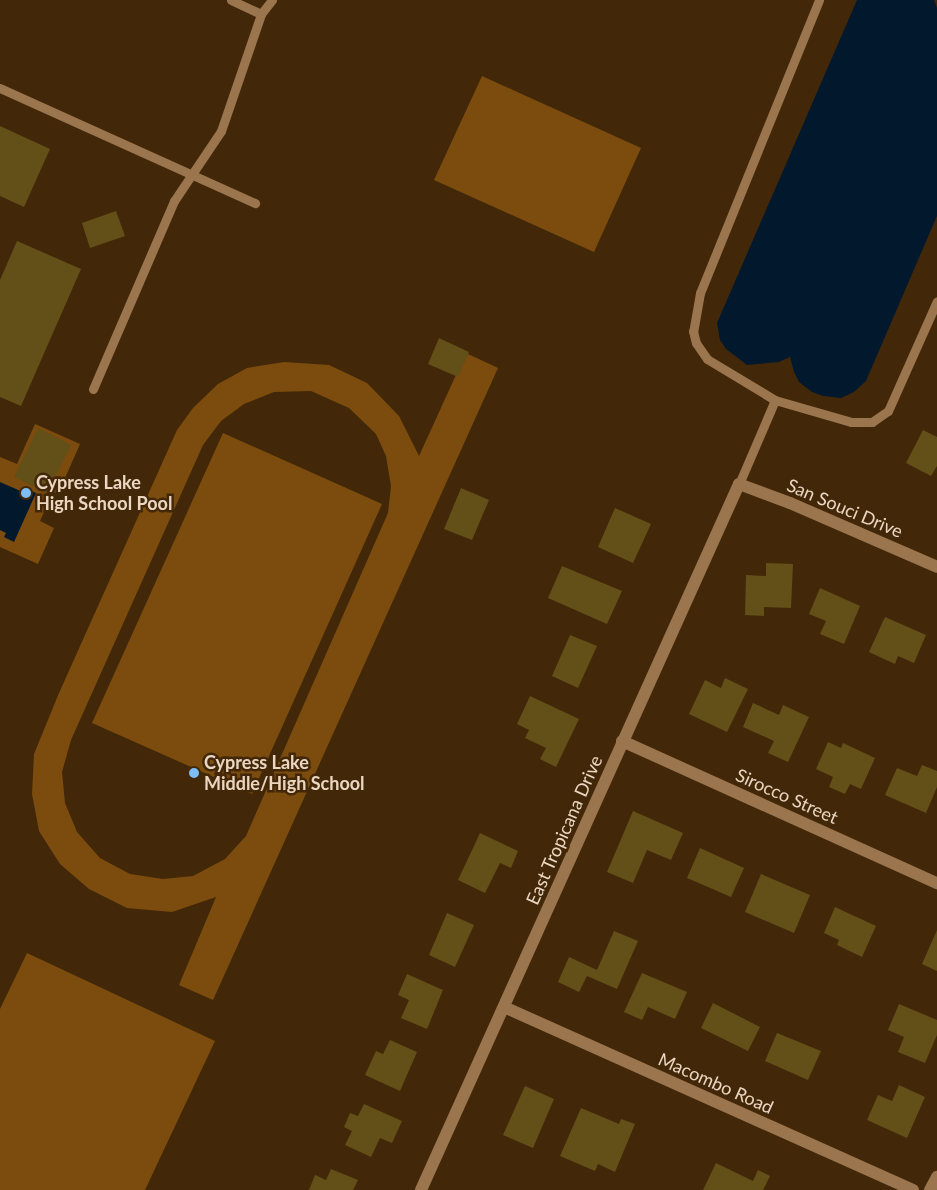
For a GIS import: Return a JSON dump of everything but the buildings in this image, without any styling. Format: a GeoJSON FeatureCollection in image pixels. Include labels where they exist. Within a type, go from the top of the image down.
{"type":"FeatureCollection","features":[{"type":"Feature","properties":{"kind":"street","name":"San Souci Drive"},"geometry":{"type":"LineString","coordinates":[[739,484],[790,503],[937,567]]}},
{"type":"Feature","properties":{"kind":"street","name":"East Tropicana Drive"},"geometry":{"type":"LineString","coordinates":[[421,1190],[739,484]]}},
{"type":"Feature","properties":{"kind":"street","name":"Sirocco Street"},"geometry":{"type":"LineString","coordinates":[[622,741],[937,883]]}},
{"type":"Feature","properties":{"kind":"street","name":"Macombo Road"},"geometry":{"type":"LineString","coordinates":[[504,1007],[913,1190]]}},
{"type":"Feature","properties":{"kind":"street"},"geometry":{"type":"LineString","coordinates":[[930,1190],[937,1176]]}},
{"type":"Feature","properties":{"kind":"lane"},"geometry":{"type":"LineString","coordinates":[[231,0],[261,14]]}},
{"type":"Feature","properties":{"kind":"lane"},"geometry":{"type":"LineString","coordinates":[[93,389],[174,201],[221,131],[261,14],[272,0]]}},
{"type":"Feature","properties":{"kind":"lane"},"geometry":{"type":"LineString","coordinates":[[818,0],[700,293],[693,331],[696,342],[707,359],[775,400],[851,422],[872,422],[888,411],[937,301]]}},
{"type":"Feature","properties":{"kind":"lane"},"geometry":{"type":"LineString","coordinates":[[0,88],[255,203]]}},
{"type":"Feature","properties":{"kind":"lane"},"geometry":{"type":"LineString","coordinates":[[739,484],[775,400]]}},
{"type":"Feature","properties":{"kind":"shaded area"},"geometry":{"type":"Polygon","coordinates":[[[482,76],[641,148],[594,252],[434,180],[482,76]]]}},
{"type":"Feature","properties":{"kind":"shaded area"},"geometry":{"type":"Polygon","coordinates":[[[466,353],[498,368],[213,1000],[179,985],[216,897],[172,912],[127,908],[89,889],[60,864],[39,831],[32,794],[34,754],[59,693],[177,430],[193,408],[218,384],[247,368],[284,362],[329,365],[367,383],[399,416],[419,456],[466,353]],[[311,391],[274,392],[244,404],[221,421],[203,445],[71,740],[62,772],[65,803],[77,832],[100,858],[130,874],[163,879],[193,876],[225,859],[246,836],[388,513],[391,486],[386,456],[376,434],[349,408],[311,391]]]}},
{"type":"Feature","properties":{"kind":"shaded area","name":"Cypress Lake High School Pool"},"geometry":{"type":"Polygon","coordinates":[[[35,424],[80,444],[58,494],[53,492],[40,521],[54,528],[38,564],[0,547],[0,457],[17,464],[35,424]]]}},
{"type":"Feature","properties":{"kind":"shaded area"},"geometry":{"type":"Polygon","coordinates":[[[223,433],[382,504],[252,794],[92,723],[223,433]]]}},
{"type":"Feature","properties":{"kind":"shaded area"},"geometry":{"type":"Polygon","coordinates":[[[27,953],[215,1041],[145,1190],[0,1190],[0,1009],[27,953]]]}},
{"type":"Feature","properties":{"kind":"water"},"geometry":{"type":"Polygon","coordinates":[[[857,0],[934,0],[937,8],[937,216],[866,381],[854,392],[841,398],[823,396],[812,392],[799,382],[790,357],[779,362],[747,365],[726,349],[720,340],[717,323],[857,0]]]}},
{"type":"Feature","properties":{"kind":"water"},"geometry":{"type":"Polygon","coordinates":[[[0,482],[25,493],[27,489],[36,493],[14,542],[4,537],[6,533],[0,530],[0,482]]]}},
{"type":"Feature","properties":{"kind":"place","name":"Cypress Lake High School Pool"},"geometry":{"type":"Point","coordinates":[26,493]}},
{"type":"Feature","properties":{"kind":"place","name":"Cypress Lake Middle/High School"},"geometry":{"type":"Point","coordinates":[194,773]}}]}
